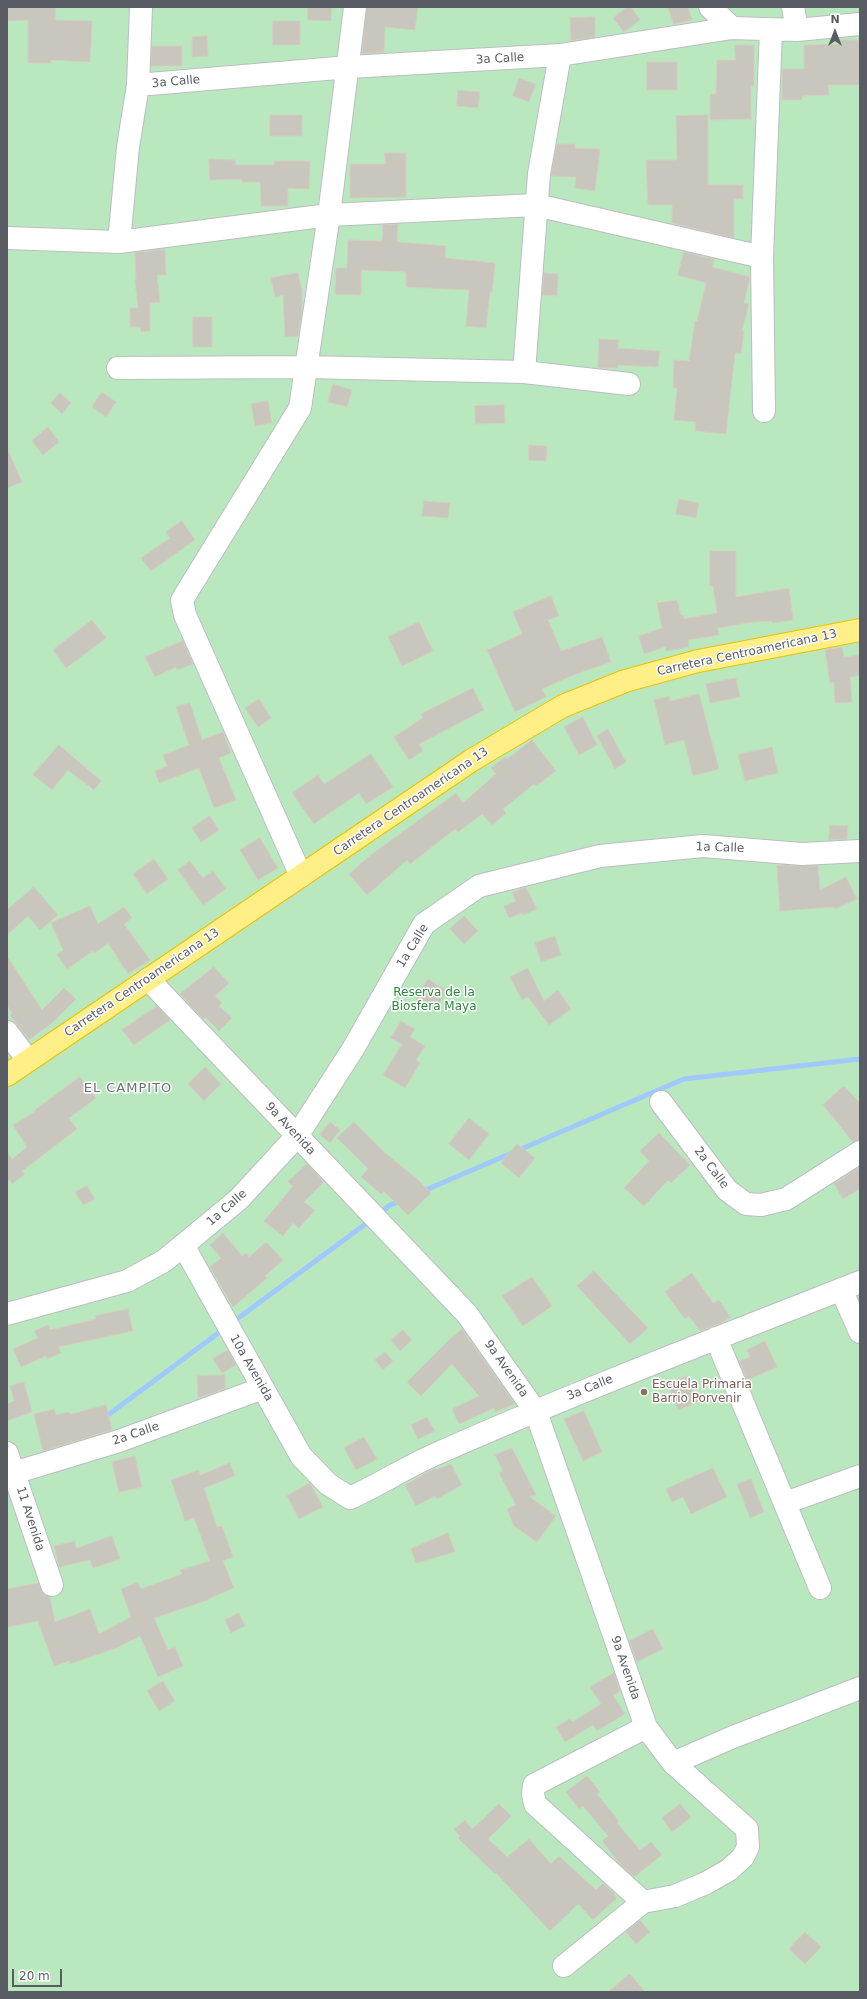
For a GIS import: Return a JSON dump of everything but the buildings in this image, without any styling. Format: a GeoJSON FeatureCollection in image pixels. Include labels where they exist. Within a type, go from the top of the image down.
{"type":"FeatureCollection","features":[{"type":"Feature","properties":{"kind":"highway","name":"Carretera Centroamericana 13"},"geometry":{"type":"LineString","coordinates":[[7,1075],[472,760],[563,706],[625,681],[698,661],[860,630]]}},
{"type":"Feature","properties":{"kind":"street"},"geometry":{"type":"LineString","coordinates":[[119,242],[128,147],[138,85],[141,7]]}},
{"type":"Feature","properties":{"kind":"street"},"geometry":{"type":"LineString","coordinates":[[301,876],[185,615],[182,600],[300,408],[329,215],[349,67],[355,7]]}},
{"type":"Feature","properties":{"kind":"street"},"geometry":{"type":"LineString","coordinates":[[710,7],[732,28]]}},
{"type":"Feature","properties":{"kind":"street"},"geometry":{"type":"LineString","coordinates":[[793,7],[798,30]]}},
{"type":"Feature","properties":{"kind":"street","name":"3a Calle"},"geometry":{"type":"LineString","coordinates":[[138,85],[349,67],[560,55],[732,28],[798,30],[860,24]]}},
{"type":"Feature","properties":{"kind":"street"},"geometry":{"type":"LineString","coordinates":[[764,411],[762,258],[771,30]]}},
{"type":"Feature","properties":{"kind":"street"},"geometry":{"type":"LineString","coordinates":[[524,372],[539,174],[560,55]]}},
{"type":"Feature","properties":{"kind":"street"},"geometry":{"type":"LineString","coordinates":[[7,238],[119,242],[329,215],[536,205],[762,258]]}},
{"type":"Feature","properties":{"kind":"street"},"geometry":{"type":"LineString","coordinates":[[118,368],[306,367],[524,372],[629,384]]}},
{"type":"Feature","properties":{"kind":"street","name":"1a Calle"},"geometry":{"type":"LineString","coordinates":[[7,1314],[127,1281],[164,1261],[239,1199],[296,1136],[353,1049],[424,924],[479,886],[600,856],[703,846],[802,854],[860,851]]}},
{"type":"Feature","properties":{"kind":"street","name":"9a Avenida"},"geometry":{"type":"LineString","coordinates":[[148,979],[467,1314],[536,1412],[646,1727],[673,1763],[747,1829],[748,1847],[743,1857],[729,1870],[706,1883],[675,1896],[643,1902]]}},
{"type":"Feature","properties":{"kind":"street"},"geometry":{"type":"LineString","coordinates":[[7,1032],[28,1060]]}},
{"type":"Feature","properties":{"kind":"street","name":"2a Calle"},"geometry":{"type":"LineString","coordinates":[[661,1102],[727,1190],[746,1204],[761,1205],[786,1199],[860,1152]]}},
{"type":"Feature","properties":{"kind":"street","name":"10a Avenida"},"geometry":{"type":"LineString","coordinates":[[183,1245],[301,1456],[328,1484]]}},
{"type":"Feature","properties":{"kind":"street"},"geometry":{"type":"LineString","coordinates":[[851,1286],[860,1332]]}},
{"type":"Feature","properties":{"kind":"street","name":"3a Calle"},"geometry":{"type":"LineString","coordinates":[[328,1484],[350,1498],[377,1486],[434,1454],[536,1412],[577,1393],[851,1286]]}},
{"type":"Feature","properties":{"kind":"street"},"geometry":{"type":"LineString","coordinates":[[716,1338],[820,1588]]}},
{"type":"Feature","properties":{"kind":"street","name":"2a Calle"},"geometry":{"type":"LineString","coordinates":[[10,1467],[118,1440],[263,1388]]}},
{"type":"Feature","properties":{"kind":"street","name":"11 Avenida"},"geometry":{"type":"LineString","coordinates":[[10,1467],[52,1585]]}},
{"type":"Feature","properties":{"kind":"street"},"geometry":{"type":"LineString","coordinates":[[785,1503],[860,1476]]}},
{"type":"Feature","properties":{"kind":"street"},"geometry":{"type":"LineString","coordinates":[[673,1763],[733,1737],[860,1688]]}},
{"type":"Feature","properties":{"kind":"street"},"geometry":{"type":"LineString","coordinates":[[564,1966],[643,1902],[535,1804],[533,1794],[534,1785],[646,1727]]}},
{"type":"Feature","properties":{"kind":"green space","name":"Reserva de la Biosfera Maya"},"geometry":{"type":"Polygon","coordinates":[[[7,7],[860,7],[860,1992],[7,1992],[7,7]]]}},
{"type":"Feature","properties":{"kind":"waterway"},"geometry":{"type":"LineString","coordinates":[[421,1192],[684,1079],[860,1059]]}},
{"type":"Feature","properties":{"kind":"waterway"},"geometry":{"type":"LineString","coordinates":[[379,1214],[390,1205],[401,1201]]}},
{"type":"Feature","properties":{"kind":"waterway"},"geometry":{"type":"LineString","coordinates":[[233,1322],[371,1220]]}},
{"type":"Feature","properties":{"kind":"waterway"},"geometry":{"type":"LineString","coordinates":[[104,1418],[225,1328]]}},
{"type":"Feature","properties":{"kind":"place","name":"Escuela Primaria Barrio Porvenir"},"geometry":{"type":"Point","coordinates":[644,1392]}},
{"type":"Feature","properties":{"kind":"district","name":"EL CAMPITO"},"geometry":{"type":"Point","coordinates":[128,1089]}}]}
